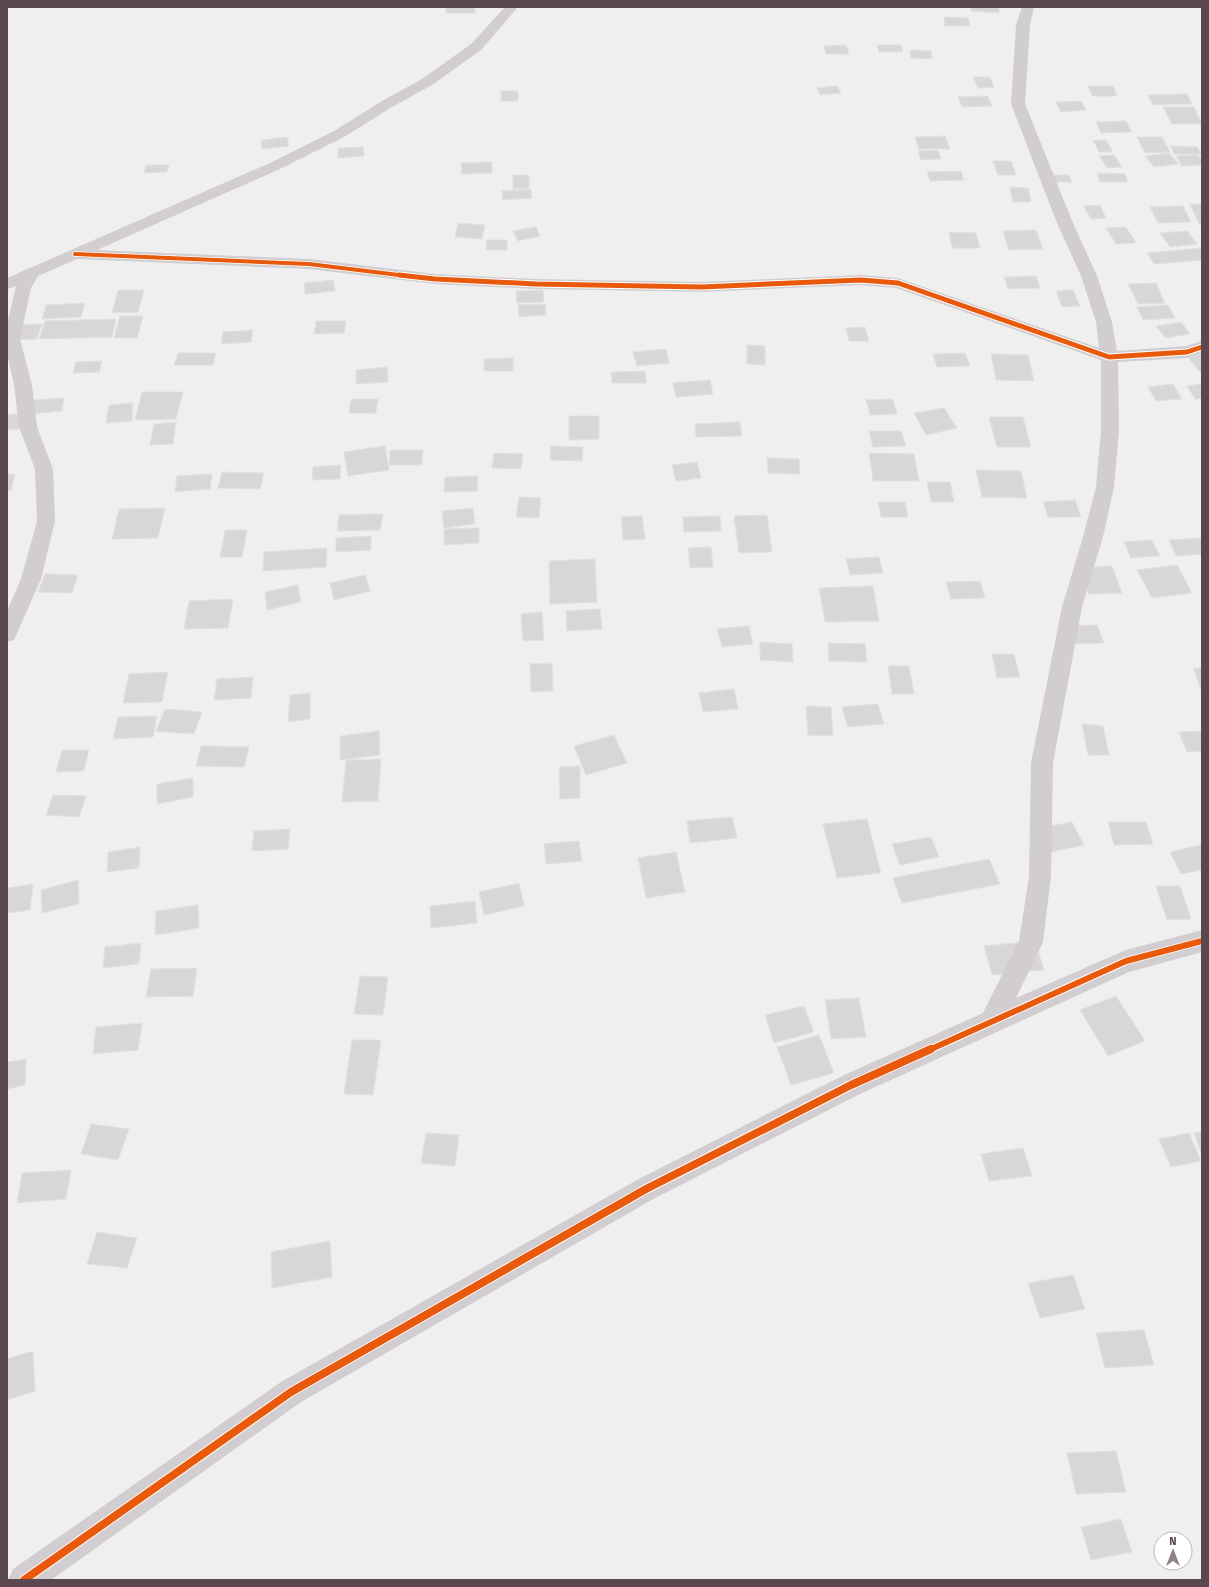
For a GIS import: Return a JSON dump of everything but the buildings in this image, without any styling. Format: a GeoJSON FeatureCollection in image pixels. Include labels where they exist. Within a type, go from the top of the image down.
{"type":"FeatureCollection","features":[{"type":"Feature","properties":{"kind":"street"},"geometry":{"type":"LineString","coordinates":[[7,284],[274,166],[339,134],[387,104],[427,82],[476,48],[512,7]]}},
{"type":"Feature","properties":{"kind":"street"},"geometry":{"type":"LineString","coordinates":[[992,1021],[1031,942],[1040,876],[1042,763],[1072,607],[1093,537],[1105,487],[1110,431],[1109,357],[1104,322],[1089,276],[1065,223],[1018,104],[1023,25],[1028,7]]}},
{"type":"Feature","properties":{"kind":"street"},"geometry":{"type":"LineString","coordinates":[[75,254],[309,264],[435,279],[536,284],[702,287],[861,280],[898,284],[1109,357],[1188,352],[1202,347]]}},
{"type":"Feature","properties":{"kind":"street"},"geometry":{"type":"LineString","coordinates":[[7,634],[31,579],[46,521],[44,469],[28,427],[23,385],[12,339],[23,288],[32,273]]}},
{"type":"Feature","properties":{"kind":"street"},"geometry":{"type":"LineString","coordinates":[[24,1580],[291,1392],[646,1189],[851,1085],[1126,961],[1202,941]]}},
{"type":"Feature","properties":{"kind":"cycle path"},"geometry":{"type":"LineString","coordinates":[[75,254],[309,264],[435,279],[536,284],[702,287],[861,280],[898,283],[1109,357],[1187,352],[1202,347]]}},
{"type":"Feature","properties":{"kind":"cycle path"},"geometry":{"type":"LineString","coordinates":[[24,1580],[291,1392],[646,1189],[851,1085],[1126,961],[1202,941]]}}]}
